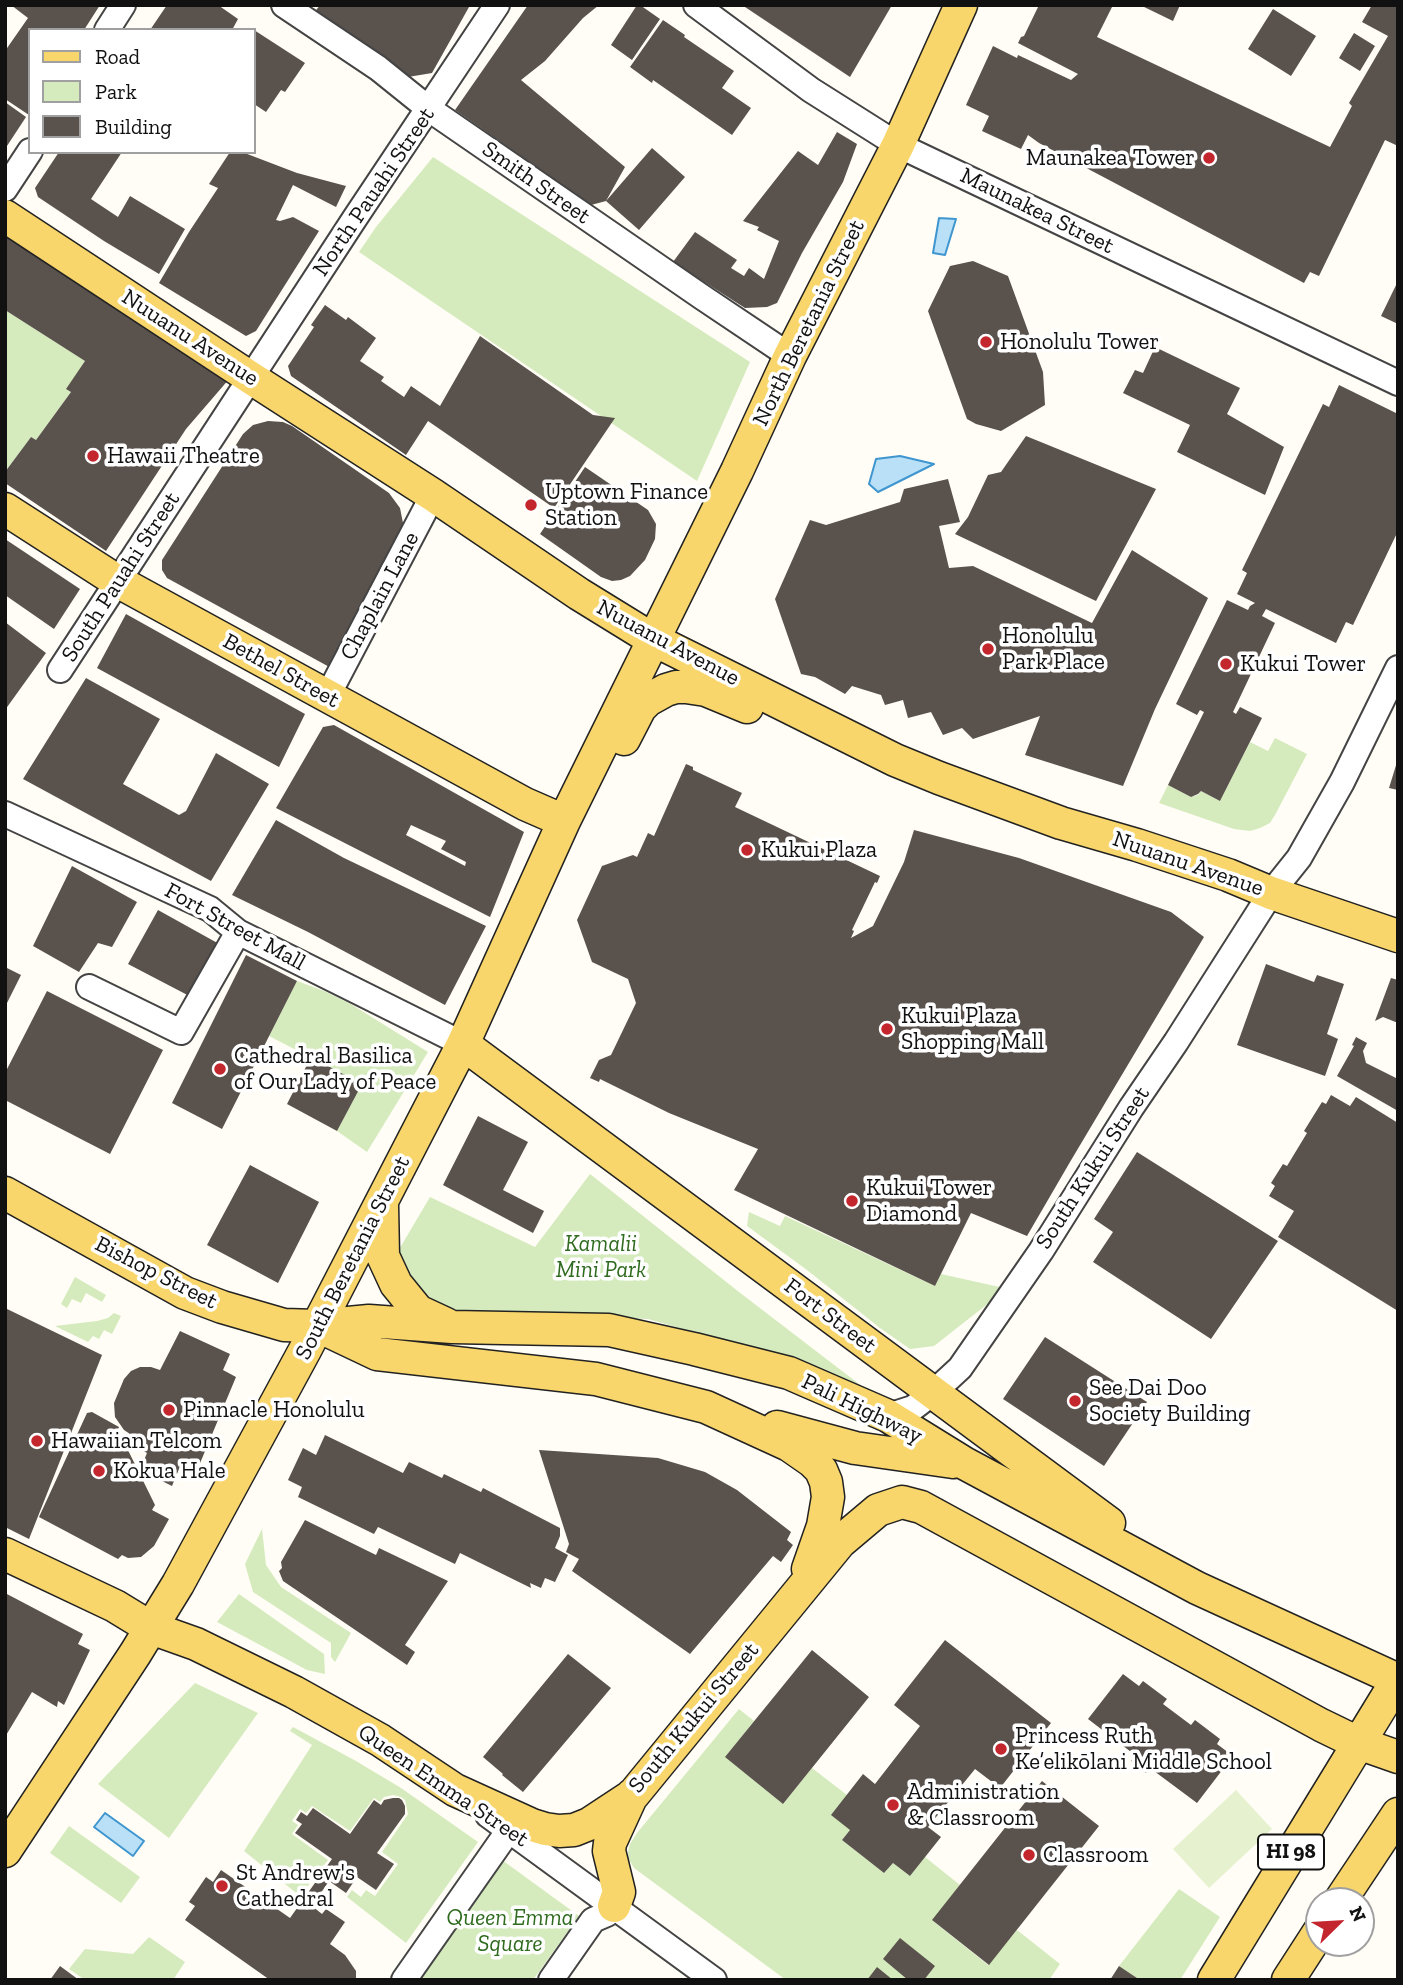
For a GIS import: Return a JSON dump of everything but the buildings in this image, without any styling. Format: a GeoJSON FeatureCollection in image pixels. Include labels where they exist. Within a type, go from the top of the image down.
{"type":"FeatureCollection","features":[{"type":"Feature","properties":{"kind":"main road","name":"North Beretania Street"},"geometry":{"type":"LineString","coordinates":[[652,639],[737,471],[790,356],[898,145],[961,5]]}},
{"type":"Feature","properties":{"kind":"main road","name":"Nuuanu Avenue"},"geometry":{"type":"LineString","coordinates":[[5,216],[251,379],[433,495],[579,594],[652,639],[895,760],[939,778],[1061,823],[1228,875],[1271,893],[1398,936]]}},
{"type":"Feature","properties":{"kind":"main road","name":"Bethel Street"},"geometry":{"type":"LineString","coordinates":[[5,509],[117,582],[525,804],[564,821]]}},
{"type":"Feature","properties":{"kind":"main road","name":"South Beretania Street"},"geometry":{"type":"LineString","coordinates":[[5,1851],[178,1584],[276,1406],[463,1044],[564,821],[652,639]]}},
{"type":"Feature","properties":{"kind":"main road"},"geometry":{"type":"LineString","coordinates":[[564,821],[595,791],[640,708],[657,694],[676,687],[686,687],[706,690],[752,709],[788,706]]}},
{"type":"Feature","properties":{"kind":"main road","name":"Fort Street"},"geometry":{"type":"LineString","coordinates":[[463,1044],[1197,1588]]}},
{"type":"Feature","properties":{"kind":"main road","name":"Bishop Street"},"geometry":{"type":"LineString","coordinates":[[5,1193],[185,1293],[284,1325],[317,1325]]}},
{"type":"Feature","properties":{"kind":"main road"},"geometry":{"type":"LineString","coordinates":[[382,1200],[383,1256],[396,1284],[418,1311],[452,1326]]}},
{"type":"Feature","properties":{"kind":"main road","name":"Pali Highway"},"geometry":{"type":"LineString","coordinates":[[317,1325],[369,1321],[609,1330],[789,1373],[888,1416],[964,1463],[1197,1588],[1398,1680]]}},
{"type":"Feature","properties":{"kind":"main road"},"geometry":{"type":"LineString","coordinates":[[317,1325],[377,1354],[596,1379],[855,1448],[964,1463]]}},
{"type":"Feature","properties":{"kind":"main road"},"geometry":{"type":"LineString","coordinates":[[706,1407],[789,1445],[821,1470],[828,1497],[825,1518],[801,1590]]}},
{"type":"Feature","properties":{"kind":"main road"},"geometry":{"type":"LineString","coordinates":[[801,1590],[840,1542],[869,1516],[894,1503],[912,1503],[1321,1725],[1358,1743],[1398,1757]]}},
{"type":"Feature","properties":{"kind":"main road","name":"Queen Emma Street"},"geometry":{"type":"LineString","coordinates":[[5,1554],[115,1606],[151,1628],[196,1644],[334,1713],[455,1790]]}},
{"type":"Feature","properties":{"kind":"main road","name":"South Kukui Street"},"geometry":{"type":"LineString","coordinates":[[455,1790],[532,1825],[559,1830],[575,1829],[589,1824],[633,1795],[801,1590]]}},
{"type":"Feature","properties":{"kind":"main road","name":"HI 98"},"geometry":{"type":"LineString","coordinates":[[1214,1980],[1398,1680]]}},
{"type":"Feature","properties":{"kind":"main road"},"geometry":{"type":"LineString","coordinates":[[614,1906],[619,1892],[610,1843],[633,1795]]}},
{"type":"Feature","properties":{"kind":"main road","name":"HI 98"},"geometry":{"type":"LineString","coordinates":[[1349,1887],[1398,1814]]}},
{"type":"Feature","properties":{"kind":"main road"},"geometry":{"type":"LineString","coordinates":[[1288,1980],[1305,1954]]}},
{"type":"Feature","properties":{"kind":"street"},"geometry":{"type":"LineString","coordinates":[[108,28],[123,5]]}},
{"type":"Feature","properties":{"kind":"street","name":"Smith Street"},"geometry":{"type":"LineString","coordinates":[[284,5],[378,68],[429,109],[790,356]]}},
{"type":"Feature","properties":{"kind":"street","name":"North Pauahi Street"},"geometry":{"type":"LineString","coordinates":[[251,379],[497,5]]}},
{"type":"Feature","properties":{"kind":"street","name":"Maunakea Street"},"geometry":{"type":"LineString","coordinates":[[696,5],[811,90],[898,145],[1398,383]]}},
{"type":"Feature","properties":{"kind":"street"},"geometry":{"type":"LineString","coordinates":[[5,189],[28,154]]}},
{"type":"Feature","properties":{"kind":"street","name":"South Pauahi Street"},"geometry":{"type":"LineString","coordinates":[[60,670],[251,379]]}},
{"type":"Feature","properties":{"kind":"street","name":"Chaplain Lane"},"geometry":{"type":"LineString","coordinates":[[327,697],[433,495]]}},
{"type":"Feature","properties":{"kind":"street","name":"South Kukui Street"},"geometry":{"type":"LineString","coordinates":[[888,1416],[913,1408],[960,1368],[1041,1251],[1271,893],[1299,858],[1398,668]]}},
{"type":"Feature","properties":{"kind":"street","name":"Fort Street Mall"},"geometry":{"type":"LineString","coordinates":[[5,814],[210,909],[238,932],[463,1044]]}},
{"type":"Feature","properties":{"kind":"street"},"geometry":{"type":"LineString","coordinates":[[89,986],[181,1032],[238,932]]}},
{"type":"Feature","properties":{"kind":"street","name":"Queen Emma Street"},"geometry":{"type":"LineString","coordinates":[[455,1790],[714,1980]]}},
{"type":"Feature","properties":{"kind":"street"},"geometry":{"type":"LineString","coordinates":[[404,1980],[509,1830]]}},
{"type":"Feature","properties":{"kind":"street"},"geometry":{"type":"LineString","coordinates":[[551,1980],[593,1920],[607,1914],[614,1906]]}},
{"type":"Feature","properties":{"kind":"green space"},"geometry":{"type":"Polygon","coordinates":[[[433,157],[750,362],[697,481],[359,252],[433,157]]]}},
{"type":"Feature","properties":{"kind":"green space"},"geometry":{"type":"Polygon","coordinates":[[[5,310],[85,361],[67,389],[71,392],[36,440],[31,437],[5,472],[5,310]]]}},
{"type":"Feature","properties":{"kind":"green space"},"geometry":{"type":"Polygon","coordinates":[[[1275,738],[1307,754],[1270,823],[1250,831],[1234,829],[1159,803],[1168,785],[1191,797],[1201,791],[1220,801],[1250,742],[1268,751],[1275,738]]]}},
{"type":"Feature","properties":{"kind":"green space"},"geometry":{"type":"Polygon","coordinates":[[[297,981],[349,1003],[428,1052],[367,1152],[337,1131],[362,1084],[269,1036],[297,981]]]}},
{"type":"Feature","properties":{"kind":"green space","name":"Kamalii Mini Park"},"geometry":{"type":"Polygon","coordinates":[[[590,1174],[876,1397],[875,1400],[821,1369],[648,1319],[425,1310],[394,1258],[430,1197],[535,1247],[590,1174]]]}},
{"type":"Feature","properties":{"kind":"green space"},"geometry":{"type":"Polygon","coordinates":[[[749,1212],[780,1226],[785,1216],[935,1286],[941,1274],[1004,1288],[934,1346],[910,1349],[747,1226],[749,1212]]]}},
{"type":"Feature","properties":{"kind":"green space"},"geometry":{"type":"Polygon","coordinates":[[[75,1277],[106,1295],[102,1302],[86,1293],[81,1303],[72,1299],[67,1308],[61,1304],[75,1277]]]}},
{"type":"Feature","properties":{"kind":"green space"},"geometry":{"type":"Polygon","coordinates":[[[114,1313],[121,1316],[112,1334],[104,1330],[99,1339],[93,1336],[88,1342],[55,1326],[97,1321],[114,1313]]]}},
{"type":"Feature","properties":{"kind":"green space"},"geometry":{"type":"Polygon","coordinates":[[[262,1529],[266,1565],[281,1587],[351,1633],[335,1662],[331,1657],[331,1643],[253,1592],[245,1564],[262,1529]]]}},
{"type":"Feature","properties":{"kind":"green space"},"geometry":{"type":"Polygon","coordinates":[[[239,1594],[324,1654],[325,1674],[307,1670],[217,1622],[239,1594]]]}},
{"type":"Feature","properties":{"kind":"green space"},"geometry":{"type":"Polygon","coordinates":[[[195,1683],[258,1713],[169,1838],[98,1784],[195,1683]]]}},
{"type":"Feature","properties":{"kind":"green space"},"geometry":{"type":"Polygon","coordinates":[[[739,1709],[754,1721],[726,1757],[783,1804],[812,1768],[847,1795],[850,1830],[842,1840],[884,1873],[893,1863],[910,1876],[925,1857],[960,1885],[933,1921],[988,1965],[1017,1930],[1060,1964],[1049,1980],[786,1980],[634,1868],[627,1856],[637,1833],[739,1709]]]}},
{"type":"Feature","properties":{"kind":"green space"},"geometry":{"type":"Polygon","coordinates":[[[293,1727],[401,1788],[478,1842],[406,1943],[347,1897],[352,1890],[361,1897],[366,1890],[375,1896],[398,1864],[382,1852],[408,1814],[405,1800],[401,1797],[384,1797],[380,1802],[374,1798],[350,1831],[312,1806],[306,1813],[300,1809],[292,1821],[298,1825],[292,1834],[328,1860],[300,1896],[244,1851],[312,1745],[290,1731],[293,1727]]]}},
{"type":"Feature","properties":{"kind":"green space"},"geometry":{"type":"Polygon","coordinates":[[[1236,1790],[1272,1829],[1209,1888],[1173,1849],[1236,1790]]]}},
{"type":"Feature","properties":{"kind":"green space"},"geometry":{"type":"Polygon","coordinates":[[[69,1826],[140,1877],[121,1903],[50,1853],[69,1826]]]}},
{"type":"Feature","properties":{"kind":"green space","name":"Queen Emma Square"},"geometry":{"type":"Polygon","coordinates":[[[502,1860],[579,1916],[533,1980],[417,1980],[502,1860]]]}},
{"type":"Feature","properties":{"kind":"green space"},"geometry":{"type":"Polygon","coordinates":[[[1179,1889],[1220,1917],[1180,1980],[1140,1980],[1119,1966],[1179,1889]]]}},
{"type":"Feature","properties":{"kind":"green space"},"geometry":{"type":"Polygon","coordinates":[[[149,1937],[185,1962],[173,1980],[85,1980],[69,1969],[85,1949],[133,1954],[149,1937]]]}},
{"type":"Feature","properties":{"kind":"water"},"geometry":{"type":"Polygon","coordinates":[[[939,218],[956,219],[945,255],[933,253],[939,218]]]}},
{"type":"Feature","properties":{"kind":"water"},"geometry":{"type":"Polygon","coordinates":[[[900,456],[934,464],[878,492],[869,484],[876,459],[900,456]]]}},
{"type":"Feature","properties":{"kind":"water"},"geometry":{"type":"Polygon","coordinates":[[[105,1813],[144,1841],[133,1856],[94,1827],[105,1813]]]}},
{"type":"Feature","properties":{"kind":"place","name":"Maunakea Tower"},"geometry":{"type":"Point","coordinates":[1209,158]}},
{"type":"Feature","properties":{"kind":"place","name":"Honolulu Tower"},"geometry":{"type":"Point","coordinates":[986,342]}},
{"type":"Feature","properties":{"kind":"place","name":"Hawaii Theatre"},"geometry":{"type":"Point","coordinates":[93,456]}},
{"type":"Feature","properties":{"kind":"place","name":"Uptown Finance Station"},"geometry":{"type":"Point","coordinates":[531,505]}},
{"type":"Feature","properties":{"kind":"place","name":"Honolulu Park Place"},"geometry":{"type":"Point","coordinates":[988,649]}},
{"type":"Feature","properties":{"kind":"place","name":"Kukui Tower"},"geometry":{"type":"Point","coordinates":[1226,664]}},
{"type":"Feature","properties":{"kind":"place","name":"Kukui Plaza"},"geometry":{"type":"Point","coordinates":[747,850]}},
{"type":"Feature","properties":{"kind":"place","name":"Kukui Plaza Shopping Mall"},"geometry":{"type":"Point","coordinates":[887,1029]}},
{"type":"Feature","properties":{"kind":"place","name":"Cathedral Basilica of Our Lady of Peace"},"geometry":{"type":"Point","coordinates":[220,1069]}},
{"type":"Feature","properties":{"kind":"place","name":"Kukui Tower Diamond"},"geometry":{"type":"Point","coordinates":[852,1201]}},
{"type":"Feature","properties":{"kind":"place","name":"See Dai Doo Society Building"},"geometry":{"type":"Point","coordinates":[1075,1401]}},
{"type":"Feature","properties":{"kind":"place","name":"Pinnacle Honolulu"},"geometry":{"type":"Point","coordinates":[169,1410]}},
{"type":"Feature","properties":{"kind":"place","name":"Hawaiian Telcom"},"geometry":{"type":"Point","coordinates":[37,1441]}},
{"type":"Feature","properties":{"kind":"place","name":"Kokua Hale"},"geometry":{"type":"Point","coordinates":[99,1471]}},
{"type":"Feature","properties":{"kind":"place","name":"Princess Ruth Ke’elikōlani Middle School"},"geometry":{"type":"Point","coordinates":[1001,1749]}},
{"type":"Feature","properties":{"kind":"place","name":"Administration & Classroom"},"geometry":{"type":"Point","coordinates":[893,1805]}},
{"type":"Feature","properties":{"kind":"place","name":"Classroom"},"geometry":{"type":"Point","coordinates":[1029,1855]}},
{"type":"Feature","properties":{"kind":"place","name":"St Andrew's Cathedral"},"geometry":{"type":"Point","coordinates":[222,1886]}}]}
